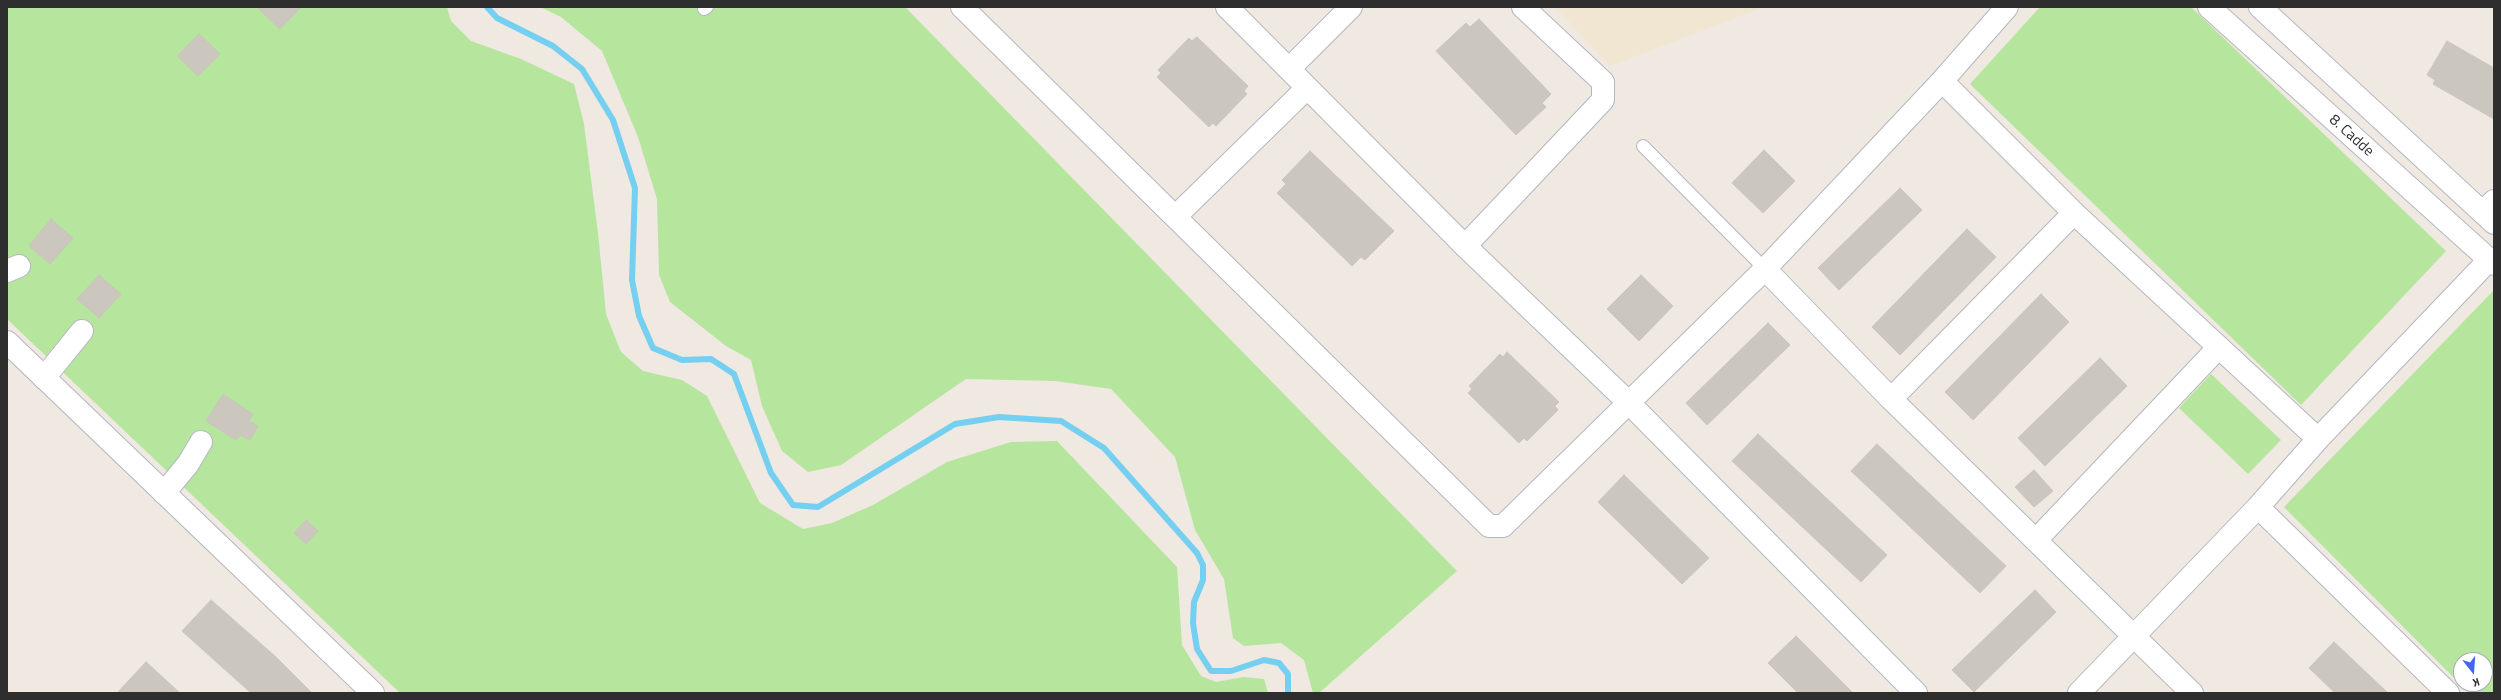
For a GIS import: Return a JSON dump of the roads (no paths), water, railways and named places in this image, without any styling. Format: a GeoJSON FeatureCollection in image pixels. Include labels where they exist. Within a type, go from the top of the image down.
{"type":"FeatureCollection","features":[{"type":"Feature","properties":{"kind":"street"},"geometry":{"type":"LineString","coordinates":[[962,7],[1176,216],[1489,526],[1503,526],[1765,268],[1942,81],[2007,7]]}},
{"type":"Feature","properties":{"kind":"street"},"geometry":{"type":"LineString","coordinates":[[1227,7],[1306,89],[1465,246],[1628,402],[1916,693]]}},
{"type":"Feature","properties":{"kind":"street"},"geometry":{"type":"LineString","coordinates":[[1289,70],[1351,7]]}},
{"type":"Feature","properties":{"kind":"street"},"geometry":{"type":"LineString","coordinates":[[1465,246],[1604,100],[1602,82],[1523,7]]}},
{"type":"Feature","properties":{"kind":"street","name":"8. Cadde"},"geometry":{"type":"LineString","coordinates":[[2208,7],[2492,262]]}},
{"type":"Feature","properties":{"kind":"street"},"geometry":{"type":"LineString","coordinates":[[2260,7],[2490,212]]}},
{"type":"Feature","properties":{"kind":"street"},"geometry":{"type":"LineString","coordinates":[[1942,81],[2074,213],[2318,439]]}},
{"type":"Feature","properties":{"kind":"street"},"geometry":{"type":"LineString","coordinates":[[1176,216],[1306,89]]}},
{"type":"Feature","properties":{"kind":"street"},"geometry":{"type":"LineString","coordinates":[[1891,399],[2074,213]]}},
{"type":"Feature","properties":{"kind":"street"},"geometry":{"type":"LineString","coordinates":[[2078,693],[2133,634],[2258,507],[2318,439],[2492,262]]}},
{"type":"Feature","properties":{"kind":"street"},"geometry":{"type":"LineString","coordinates":[[1765,268],[1891,399],[2037,539],[2192,693]]}},
{"type":"Feature","properties":{"kind":"street"},"geometry":{"type":"LineString","coordinates":[[44,378],[82,331]]}},
{"type":"Feature","properties":{"kind":"street"},"geometry":{"type":"LineString","coordinates":[[7,342],[373,693]]}},
{"type":"Feature","properties":{"kind":"street"},"geometry":{"type":"LineString","coordinates":[[2037,539],[2219,347]]}},
{"type":"Feature","properties":{"kind":"street"},"geometry":{"type":"LineString","coordinates":[[164,493],[188,464],[201,442]]}},
{"type":"Feature","properties":{"kind":"street"},"geometry":{"type":"LineString","coordinates":[[2258,507],[2448,693]]}},
{"type":"Feature","properties":{"kind":"lane"},"geometry":{"type":"LineString","coordinates":[[1643,146],[1765,268]]}},
{"type":"Feature","properties":{"kind":"waterway"},"geometry":{"type":"LineString","coordinates":[[487,7],[497,18],[553,46],[582,69],[613,120],[635,188],[632,280],[639,316],[653,348],[682,360],[711,359],[734,374],[771,473],[793,505],[818,507],[955,424],[999,417],[1061,421],[1104,448],[1197,553],[1203,565],[1203,580],[1194,602],[1193,623],[1197,649],[1211,671],[1231,671],[1264,660],[1279,663],[1288,674],[1288,693]]}}]}
